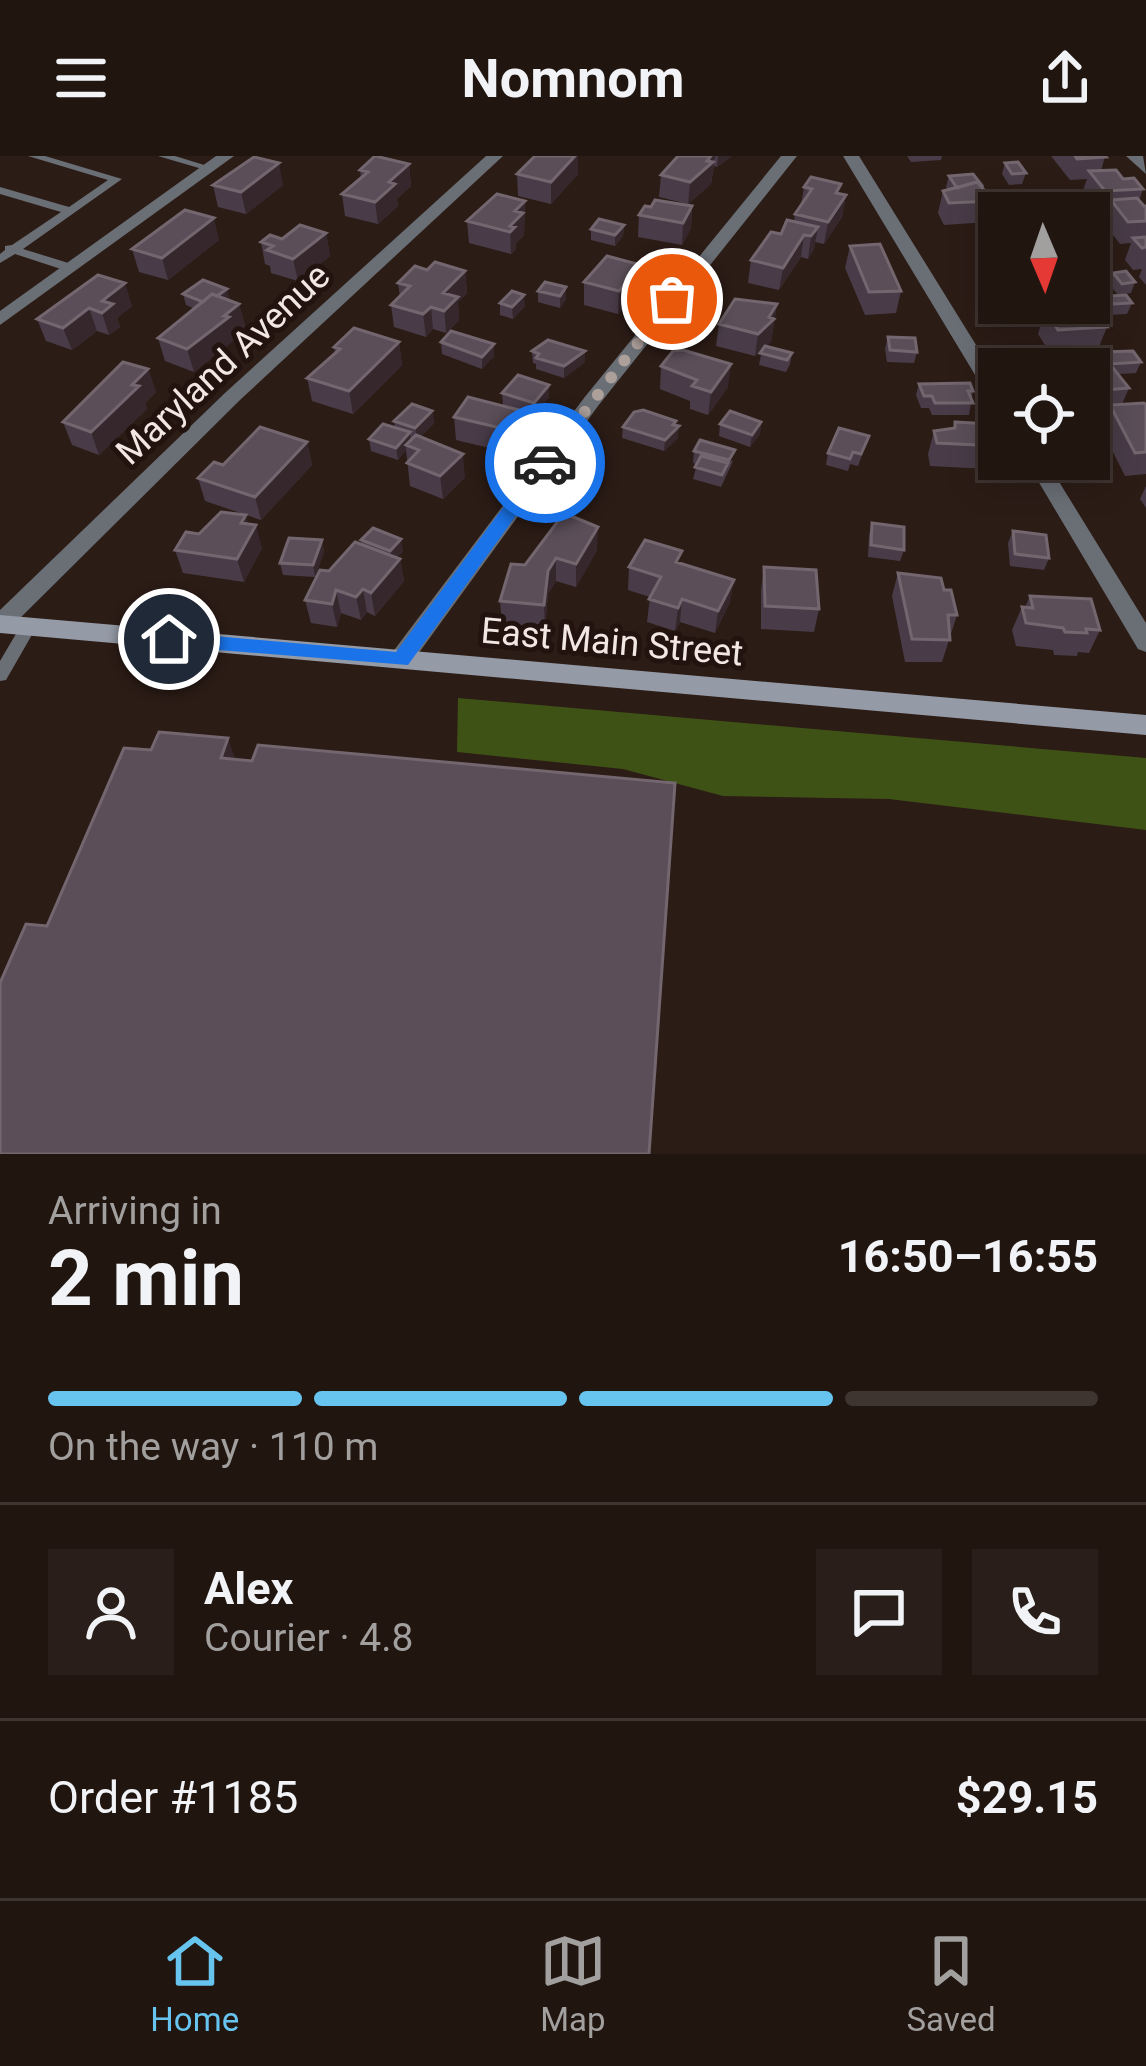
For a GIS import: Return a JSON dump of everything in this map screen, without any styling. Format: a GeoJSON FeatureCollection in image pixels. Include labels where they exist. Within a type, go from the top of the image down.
{"type":"FeatureCollection","features":[{"type":"Feature","properties":{"kind":"main road","name":"East Main Street"},"geometry":{"type":"LineString","coordinates":[[0,623],[1146,725]]}},
{"type":"Feature","properties":{"kind":"street"},"geometry":{"type":"LineString","coordinates":[[0,320],[226,156]]}},
{"type":"Feature","properties":{"kind":"street","name":"Maryland Avenue"},"geometry":{"type":"LineString","coordinates":[[0,623],[233,396],[495,156]]}},
{"type":"Feature","properties":{"kind":"street"},"geometry":{"type":"LineString","coordinates":[[401,659],[591,402],[788,156]]}},
{"type":"Feature","properties":{"kind":"street"},"geometry":{"type":"LineString","coordinates":[[851,156],[978,364]]}},
{"type":"Feature","properties":{"kind":"street"},"geometry":{"type":"LineString","coordinates":[[1134,156],[1146,169]]}},
{"type":"Feature","properties":{"kind":"street"},"geometry":{"type":"LineString","coordinates":[[1048,480],[1146,643]]}},
{"type":"Feature","properties":{"kind":"lane"},"geometry":{"type":"LineString","coordinates":[[0,259],[7,248],[117,179],[32,156]]}},
{"type":"Feature","properties":{"kind":"lane"},"geometry":{"type":"LineString","coordinates":[[163,156],[209,168]]}},
{"type":"Feature","properties":{"kind":"lane"},"geometry":{"type":"LineString","coordinates":[[0,190],[70,212]]}},
{"type":"Feature","properties":{"kind":"lane"},"geometry":{"type":"LineString","coordinates":[[7,248],[71,268]]}},
{"type":"Feature","properties":{"kind":"lane"},"geometry":{"type":"LineString","coordinates":[[0,675],[29,626]]}},
{"type":"Feature","properties":{"kind":"green space"},"geometry":{"type":"Polygon","coordinates":[[[458,698],[1146,758],[1146,830],[889,799],[723,796],[623,769],[457,752],[458,698]]]}},
{"type":"Feature","properties":{"kind":"building"},"geometry":{"type":"Polygon","coordinates":[[[375,156],[409,164],[375,202],[342,194],[368,172],[360,170],[375,156]]]}},
{"type":"Feature","properties":{"kind":"building"},"geometry":{"type":"Polygon","coordinates":[[[535,156],[575,156],[551,182],[517,174],[535,156]]]}},
{"type":"Feature","properties":{"kind":"building"},"geometry":{"type":"Polygon","coordinates":[[[678,156],[711,156],[707,161],[713,162],[690,182],[661,175],[678,156]]]}},
{"type":"Feature","properties":{"kind":"building"},"geometry":{"type":"Polygon","coordinates":[[[254,157],[279,163],[241,192],[213,185],[254,157]]]}},
{"type":"Feature","properties":{"kind":"building"},"geometry":{"type":"Polygon","coordinates":[[[1018,162],[1026,173],[1012,174],[1005,163],[1018,162]]]}},
{"type":"Feature","properties":{"kind":"building"},"geometry":{"type":"Polygon","coordinates":[[[1116,170],[1123,179],[1134,178],[1143,189],[1105,191],[1089,171],[1116,170]]]}},
{"type":"Feature","properties":{"kind":"building"},"geometry":{"type":"Polygon","coordinates":[[[973,174],[983,187],[977,182],[957,188],[949,176],[973,174]]]}},
{"type":"Feature","properties":{"kind":"building"},"geometry":{"type":"Polygon","coordinates":[[[811,177],[841,184],[836,193],[846,195],[828,222],[795,214],[812,189],[804,187],[811,177]]]}},
{"type":"Feature","properties":{"kind":"building"},"geometry":{"type":"Polygon","coordinates":[[[977,182],[986,192],[978,192],[978,202],[949,203],[943,191],[977,182]]]}},
{"type":"Feature","properties":{"kind":"building"},"geometry":{"type":"Polygon","coordinates":[[[497,194],[525,201],[515,211],[523,213],[510,232],[467,221],[497,194]]]}},
{"type":"Feature","properties":{"kind":"building"},"geometry":{"type":"Polygon","coordinates":[[[1137,198],[1146,206],[1146,221],[1128,222],[1111,200],[1137,198]]]}},
{"type":"Feature","properties":{"kind":"building"},"geometry":{"type":"Polygon","coordinates":[[[655,200],[692,206],[683,223],[639,215],[655,200]]]}},
{"type":"Feature","properties":{"kind":"building"},"geometry":{"type":"Polygon","coordinates":[[[185,210],[214,218],[162,258],[132,249],[185,210]]]}},
{"type":"Feature","properties":{"kind":"building"},"geometry":{"type":"Polygon","coordinates":[[[599,219],[624,225],[615,235],[591,229],[599,219]]]}},
{"type":"Feature","properties":{"kind":"building"},"geometry":{"type":"Polygon","coordinates":[[[787,220],[818,227],[811,236],[804,235],[783,268],[751,260],[771,232],[781,234],[787,220]]]}},
{"type":"Feature","properties":{"kind":"building"},"geometry":{"type":"Polygon","coordinates":[[[300,225],[326,233],[293,259],[267,250],[273,246],[261,242],[270,235],[282,239],[300,225]]]}},
{"type":"Feature","properties":{"kind":"building"},"geometry":{"type":"Polygon","coordinates":[[[880,244],[901,291],[869,292],[850,246],[880,244]]]}},
{"type":"Feature","properties":{"kind":"building"},"geometry":{"type":"Polygon","coordinates":[[[607,256],[641,265],[619,291],[584,282],[607,256]]]}},
{"type":"Feature","properties":{"kind":"building"},"geometry":{"type":"Polygon","coordinates":[[[435,262],[465,271],[443,293],[458,297],[444,311],[431,307],[423,314],[391,305],[410,286],[398,283],[415,266],[427,270],[435,262]]]}},
{"type":"Feature","properties":{"kind":"building"},"geometry":{"type":"Polygon","coordinates":[[[1126,271],[1135,282],[1122,284],[1113,273],[1126,271]]]}},
{"type":"Feature","properties":{"kind":"building"},"geometry":{"type":"Polygon","coordinates":[[[98,275],[125,283],[102,301],[113,304],[102,313],[89,308],[63,328],[37,319],[98,275]]]}},
{"type":"Feature","properties":{"kind":"building"},"geometry":{"type":"Polygon","coordinates":[[[203,280],[227,289],[203,302],[183,294],[203,280]]]}},
{"type":"Feature","properties":{"kind":"building"},"geometry":{"type":"Polygon","coordinates":[[[545,282],[566,287],[560,296],[538,291],[545,282]]]}},
{"type":"Feature","properties":{"kind":"building"},"geometry":{"type":"Polygon","coordinates":[[[512,291],[524,295],[512,307],[500,303],[512,291]]]}},
{"type":"Feature","properties":{"kind":"building"},"geometry":{"type":"Polygon","coordinates":[[[212,294],[239,304],[187,349],[158,338],[212,294]]]}},
{"type":"Feature","properties":{"kind":"building"},"geometry":{"type":"Polygon","coordinates":[[[1126,295],[1132,303],[1113,304],[1110,296],[1126,295]]]}},
{"type":"Feature","properties":{"kind":"building"},"geometry":{"type":"Polygon","coordinates":[[[735,299],[777,304],[769,317],[774,319],[758,334],[719,324],[735,299]]]}},
{"type":"Feature","properties":{"kind":"building"},"geometry":{"type":"Polygon","coordinates":[[[1054,324],[1107,327],[1058,330],[1054,324]]]}},
{"type":"Feature","properties":{"kind":"building"},"geometry":{"type":"Polygon","coordinates":[[[354,328],[399,342],[349,391],[307,378],[340,349],[334,347],[354,328]]]}},
{"type":"Feature","properties":{"kind":"building"},"geometry":{"type":"Polygon","coordinates":[[[451,331],[494,344],[482,357],[441,342],[451,331]]]}},
{"type":"Feature","properties":{"kind":"building"},"geometry":{"type":"Polygon","coordinates":[[[888,337],[915,338],[917,352],[890,350],[888,337]]]}},
{"type":"Feature","properties":{"kind":"building"},"geometry":{"type":"Polygon","coordinates":[[[548,340],[585,351],[564,366],[536,358],[539,354],[532,351],[548,340]]]}},
{"type":"Feature","properties":{"kind":"building"},"geometry":{"type":"Polygon","coordinates":[[[765,346],[792,353],[787,360],[760,353],[765,346]]]}},
{"type":"Feature","properties":{"kind":"building"},"geometry":{"type":"Polygon","coordinates":[[[673,351],[731,364],[711,392],[692,386],[697,380],[661,366],[673,351]]]}},
{"type":"Feature","properties":{"kind":"building"},"geometry":{"type":"Polygon","coordinates":[[[1133,351],[1141,362],[1111,364],[1110,352],[1133,351]]]}},
{"type":"Feature","properties":{"kind":"building"},"geometry":{"type":"Polygon","coordinates":[[[123,362],[148,369],[132,385],[139,386],[91,432],[63,422],[123,362]]]}},
{"type":"Feature","properties":{"kind":"building"},"geometry":{"type":"Polygon","coordinates":[[[1110,364],[1129,388],[1110,390],[1110,364]]]}},
{"type":"Feature","properties":{"kind":"building"},"geometry":{"type":"Polygon","coordinates":[[[518,375],[549,385],[534,403],[502,393],[518,375]]]}},
{"type":"Feature","properties":{"kind":"building"},"geometry":{"type":"Polygon","coordinates":[[[970,383],[973,403],[935,403],[932,396],[924,396],[919,384],[970,383]]]}},
{"type":"Feature","properties":{"kind":"building"},"geometry":{"type":"Polygon","coordinates":[[[468,397],[519,410],[505,429],[454,417],[468,397]]]}},
{"type":"Feature","properties":{"kind":"building"},"geometry":{"type":"Polygon","coordinates":[[[412,404],[432,411],[415,428],[394,421],[412,404]]]}},
{"type":"Feature","properties":{"kind":"building"},"geometry":{"type":"Polygon","coordinates":[[[1110,405],[1146,405],[1146,452],[1135,453],[1110,405]]]}},
{"type":"Feature","properties":{"kind":"building"},"geometry":{"type":"Polygon","coordinates":[[[643,410],[679,426],[665,440],[623,427],[634,412],[643,410]]]}},
{"type":"Feature","properties":{"kind":"building"},"geometry":{"type":"Polygon","coordinates":[[[730,411],[761,422],[752,435],[720,424],[730,411]]]}},
{"type":"Feature","properties":{"kind":"building"},"geometry":{"type":"Polygon","coordinates":[[[955,422],[978,423],[978,445],[937,443],[934,431],[955,428],[955,422]]]}},
{"type":"Feature","properties":{"kind":"building"},"geometry":{"type":"Polygon","coordinates":[[[383,424],[410,432],[396,448],[369,439],[383,424]]]}},
{"type":"Feature","properties":{"kind":"building"},"geometry":{"type":"Polygon","coordinates":[[[260,427],[307,442],[255,497],[198,478],[214,462],[223,465],[260,427]]]}},
{"type":"Feature","properties":{"kind":"building"},"geometry":{"type":"Polygon","coordinates":[[[839,428],[869,436],[861,454],[853,452],[850,459],[828,453],[839,428]]]}},
{"type":"Feature","properties":{"kind":"building"},"geometry":{"type":"Polygon","coordinates":[[[416,435],[463,454],[440,476],[407,463],[419,450],[406,445],[416,435]]]}},
{"type":"Feature","properties":{"kind":"building"},"geometry":{"type":"Polygon","coordinates":[[[700,440],[735,450],[729,460],[694,451],[700,440]]]}},
{"type":"Feature","properties":{"kind":"building"},"geometry":{"type":"Polygon","coordinates":[[[701,456],[728,463],[722,475],[695,467],[701,456]]]}},
{"type":"Feature","properties":{"kind":"building"},"geometry":{"type":"Polygon","coordinates":[[[221,512],[246,515],[241,523],[256,525],[237,559],[175,550],[186,532],[199,534],[221,512]]]}},
{"type":"Feature","properties":{"kind":"building"},"geometry":{"type":"Polygon","coordinates":[[[564,513],[598,527],[576,564],[556,558],[548,571],[544,605],[500,601],[511,564],[525,565],[564,513]]]}},
{"type":"Feature","properties":{"kind":"building"},"geometry":{"type":"Polygon","coordinates":[[[872,523],[904,527],[904,550],[871,545],[872,523]]]}},
{"type":"Feature","properties":{"kind":"building"},"geometry":{"type":"Polygon","coordinates":[[[373,528],[401,539],[390,551],[361,540],[373,528]]]}},
{"type":"Feature","properties":{"kind":"building"},"geometry":{"type":"Polygon","coordinates":[[[1013,531],[1046,535],[1049,558],[1015,554],[1013,531]]]}},
{"type":"Feature","properties":{"kind":"building"},"geometry":{"type":"Polygon","coordinates":[[[289,538],[322,540],[313,565],[280,563],[289,538]]]}},
{"type":"Feature","properties":{"kind":"building"},"geometry":{"type":"Polygon","coordinates":[[[645,540],[682,551],[676,562],[734,580],[718,611],[682,599],[678,608],[649,599],[661,577],[629,567],[645,540]]]}},
{"type":"Feature","properties":{"kind":"building"},"geometry":{"type":"Polygon","coordinates":[[[355,542],[400,559],[371,593],[363,589],[356,597],[336,590],[332,604],[305,600],[320,570],[329,571],[355,542]]]}},
{"type":"Feature","properties":{"kind":"building"},"geometry":{"type":"Polygon","coordinates":[[[764,567],[816,570],[819,609],[765,606],[764,567]]]}},
{"type":"Feature","properties":{"kind":"building"},"geometry":{"type":"Polygon","coordinates":[[[898,573],[941,578],[944,590],[951,590],[957,615],[948,615],[950,640],[912,639],[898,573]]]}},
{"type":"Feature","properties":{"kind":"building"},"geometry":{"type":"Polygon","coordinates":[[[1030,596],[1091,599],[1100,630],[1065,632],[1026,623],[1022,607],[1033,608],[1030,596]]]}},
{"type":"Feature","properties":{"kind":"building"},"geometry":{"type":"Polygon","coordinates":[[[159,732],[228,738],[221,758],[252,761],[258,745],[675,783],[649,1154],[0,1154],[0,983],[26,924],[47,926],[124,748],[151,750],[159,732]]]}},
{"type":"Feature","properties":{"kind":"way so far"},"geometry":{"type":"LineString","coordinates":[[545,463],[672,299]]}},
{"type":"Feature","properties":{"kind":"route"},"geometry":{"type":"LineString","coordinates":[[169,639],[401,659],[545,463]]}}]}
